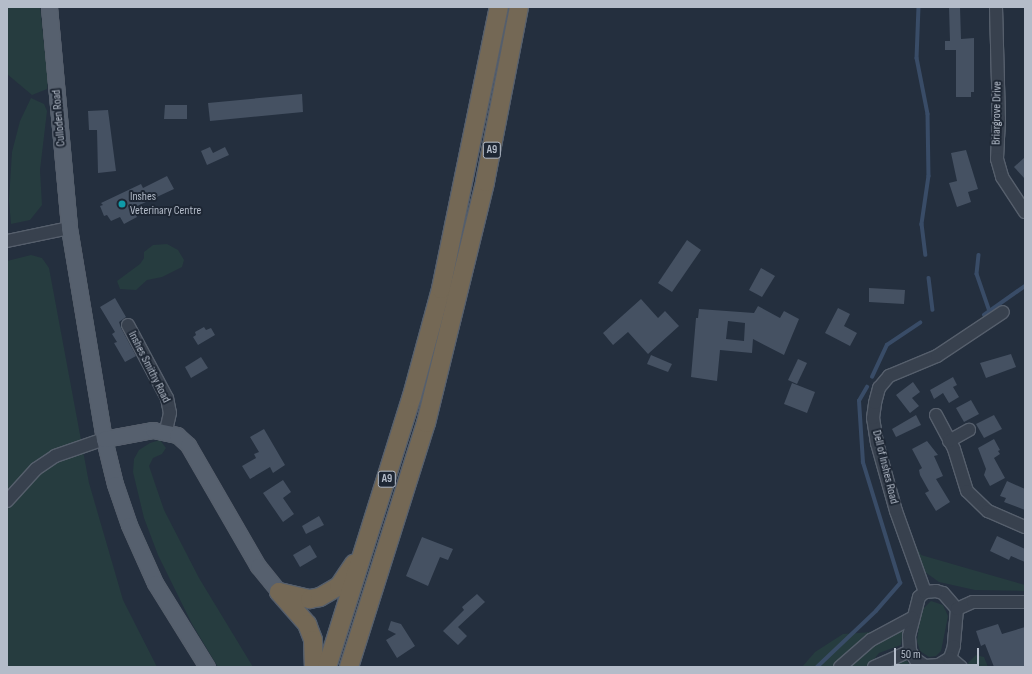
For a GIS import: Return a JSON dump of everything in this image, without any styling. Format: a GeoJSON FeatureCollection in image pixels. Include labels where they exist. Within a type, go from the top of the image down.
{"type":"FeatureCollection","features":[{"type":"Feature","properties":{"kind":"highway","name":"A9"},"geometry":{"type":"LineString","coordinates":[[327,667],[370,536],[441,289],[499,7]]}},
{"type":"Feature","properties":{"kind":"highway","name":"A9"},"geometry":{"type":"LineString","coordinates":[[349,667],[426,423],[486,182],[519,7]]}},
{"type":"Feature","properties":{"kind":"highway","name":"A9"},"geometry":{"type":"LineString","coordinates":[[279,592],[310,598],[330,594],[347,576],[370,536]]}},
{"type":"Feature","properties":{"kind":"highway"},"geometry":{"type":"LineString","coordinates":[[279,592],[307,624],[313,640],[314,667]]}},
{"type":"Feature","properties":{"kind":"main road","name":"Culloden Road"},"geometry":{"type":"LineString","coordinates":[[49,7],[69,228],[104,439],[115,484],[129,525],[155,583],[207,667]]}},
{"type":"Feature","properties":{"kind":"main road"},"geometry":{"type":"LineString","coordinates":[[104,439],[138,431],[166,431],[177,435],[196,455],[258,566],[279,592]]}},
{"type":"Feature","properties":{"kind":"street","name":"Briargrove Drive"},"geometry":{"type":"LineString","coordinates":[[996,7],[999,119],[997,159],[1002,177],[1024,208]]}},
{"type":"Feature","properties":{"kind":"street"},"geometry":{"type":"LineString","coordinates":[[7,241],[69,228]]}},
{"type":"Feature","properties":{"kind":"street","name":"Dell of Inshes Road"},"geometry":{"type":"LineString","coordinates":[[925,592],[896,511],[879,450],[873,418],[874,403],[879,388],[889,376],[936,356],[1003,312]]}},
{"type":"Feature","properties":{"kind":"street","name":"Inshes Smithy Road"},"geometry":{"type":"LineString","coordinates":[[128,325],[166,398],[170,412],[166,431]]}},
{"type":"Feature","properties":{"kind":"street"},"geometry":{"type":"LineString","coordinates":[[936,415],[949,441],[967,491],[988,511],[1025,527]]}},
{"type":"Feature","properties":{"kind":"street"},"geometry":{"type":"LineString","coordinates":[[949,441],[969,430]]}},
{"type":"Feature","properties":{"kind":"street"},"geometry":{"type":"LineString","coordinates":[[7,501],[36,469],[55,456],[104,439]]}},
{"type":"Feature","properties":{"kind":"street"},"geometry":{"type":"LineString","coordinates":[[925,592],[944,593],[957,609],[954,646],[950,658],[939,665],[925,666],[916,660],[910,651],[909,636],[912,618],[919,598],[925,592]]}},
{"type":"Feature","properties":{"kind":"street"},"geometry":{"type":"LineString","coordinates":[[957,609],[973,602],[1025,602]]}},
{"type":"Feature","properties":{"kind":"street"},"geometry":{"type":"LineString","coordinates":[[840,667],[871,640],[912,618]]}},
{"type":"Feature","properties":{"kind":"street"},"geometry":{"type":"LineString","coordinates":[[874,667],[910,651]]}},
{"type":"Feature","properties":{"kind":"street"},"geometry":{"type":"LineString","coordinates":[[950,658],[961,667]]}},
{"type":"Feature","properties":{"kind":"green space"},"geometry":{"type":"Polygon","coordinates":[[[7,7],[40,7],[48,81],[47,89],[32,95],[7,74],[7,7]]]}},
{"type":"Feature","properties":{"kind":"green space"},"geometry":{"type":"Polygon","coordinates":[[[31,98],[44,104],[47,111],[40,170],[42,205],[30,220],[11,224],[9,200],[12,152],[20,121],[31,98]]]}},
{"type":"Feature","properties":{"kind":"green space"},"geometry":{"type":"Polygon","coordinates":[[[167,244],[178,250],[184,260],[182,267],[162,277],[147,280],[136,290],[120,289],[117,281],[140,264],[144,258],[144,252],[153,245],[167,244]]]}},
{"type":"Feature","properties":{"kind":"green space"},"geometry":{"type":"Polygon","coordinates":[[[31,255],[42,258],[49,268],[89,483],[123,600],[157,667],[7,667],[7,261],[31,255]]]}},
{"type":"Feature","properties":{"kind":"green space"},"geometry":{"type":"Polygon","coordinates":[[[160,440],[166,448],[162,454],[153,458],[149,466],[164,510],[199,578],[253,667],[218,667],[192,624],[158,555],[144,518],[133,472],[134,459],[139,450],[150,443],[160,440]]]}},
{"type":"Feature","properties":{"kind":"green space"},"geometry":{"type":"Polygon","coordinates":[[[911,537],[921,555],[1025,585],[1025,591],[975,590],[939,582],[925,572],[911,537]]]}},
{"type":"Feature","properties":{"kind":"green space"},"geometry":{"type":"Polygon","coordinates":[[[931,601],[943,605],[948,616],[941,651],[936,656],[929,657],[920,651],[917,641],[921,611],[931,601]]]}},
{"type":"Feature","properties":{"kind":"green space"},"geometry":{"type":"Polygon","coordinates":[[[903,630],[901,645],[879,653],[868,667],[802,667],[815,652],[843,634],[903,630]]]}},
{"type":"Feature","properties":{"kind":"green space"},"geometry":{"type":"Polygon","coordinates":[[[976,655],[984,657],[988,667],[969,667],[968,663],[976,655]]]}},
{"type":"Feature","properties":{"kind":"green space"},"geometry":{"type":"Polygon","coordinates":[[[897,660],[907,661],[912,667],[881,667],[897,660]]]}},
{"type":"Feature","properties":{"kind":"building"},"geometry":{"type":"Polygon","coordinates":[[[949,7],[960,7],[961,39],[974,38],[974,92],[971,92],[971,97],[956,97],[956,50],[945,50],[945,41],[950,41],[949,7]]]}},
{"type":"Feature","properties":{"kind":"building"},"geometry":{"type":"Polygon","coordinates":[[[302,94],[303,112],[210,121],[208,103],[302,94]]]}},
{"type":"Feature","properties":{"kind":"building"},"geometry":{"type":"Polygon","coordinates":[[[165,105],[187,105],[187,119],[164,119],[165,105]]]}},
{"type":"Feature","properties":{"kind":"building"},"geometry":{"type":"Polygon","coordinates":[[[108,110],[116,171],[98,173],[97,130],[89,130],[88,111],[108,110]]]}},
{"type":"Feature","properties":{"kind":"building"},"geometry":{"type":"Polygon","coordinates":[[[210,147],[213,153],[225,147],[229,155],[207,165],[201,151],[210,147]]]}},
{"type":"Feature","properties":{"kind":"building"},"geometry":{"type":"Polygon","coordinates":[[[966,150],[978,189],[968,192],[971,202],[957,207],[949,183],[957,181],[951,153],[966,150]]]}},
{"type":"Feature","properties":{"kind":"building"},"geometry":{"type":"Polygon","coordinates":[[[1025,157],[1025,179],[1014,167],[1025,157]]]}},
{"type":"Feature","properties":{"kind":"building","name":"Inshes Veterinary Centre"},"geometry":{"type":"Polygon","coordinates":[[[167,176],[174,189],[133,208],[137,217],[124,224],[120,217],[111,221],[107,215],[104,216],[100,206],[103,205],[101,203],[141,184],[143,188],[167,176]]]}},
{"type":"Feature","properties":{"kind":"building"},"geometry":{"type":"Polygon","coordinates":[[[687,240],[701,250],[672,292],[658,283],[687,240]]]}},
{"type":"Feature","properties":{"kind":"building"},"geometry":{"type":"Polygon","coordinates":[[[761,268],[775,276],[762,297],[749,290],[761,268]]]}},
{"type":"Feature","properties":{"kind":"building"},"geometry":{"type":"Polygon","coordinates":[[[869,288],[905,290],[904,304],[869,302],[869,288]]]}},
{"type":"Feature","properties":{"kind":"building"},"geometry":{"type":"Polygon","coordinates":[[[115,298],[126,317],[119,322],[121,328],[136,356],[125,362],[114,343],[117,342],[112,334],[115,332],[100,307],[115,298]]]}},
{"type":"Feature","properties":{"kind":"building"},"geometry":{"type":"Polygon","coordinates":[[[641,299],[658,318],[665,311],[679,326],[648,354],[628,332],[613,345],[603,333],[641,299]]]}},
{"type":"Feature","properties":{"kind":"building"},"geometry":{"type":"Polygon","coordinates":[[[758,306],[780,318],[784,311],[799,319],[784,355],[753,339],[752,353],[720,350],[717,381],[691,377],[696,318],[698,318],[699,309],[754,313],[758,306]],[[728,321],[726,339],[744,341],[745,323],[728,321]]]}},
{"type":"Feature","properties":{"kind":"building"},"geometry":{"type":"Polygon","coordinates":[[[838,308],[850,314],[844,326],[857,333],[850,346],[825,333],[838,308]]]}},
{"type":"Feature","properties":{"kind":"building"},"geometry":{"type":"Polygon","coordinates":[[[204,327],[206,330],[211,328],[215,335],[198,345],[193,337],[196,335],[195,332],[204,327]]]}},
{"type":"Feature","properties":{"kind":"building"},"geometry":{"type":"Polygon","coordinates":[[[1011,354],[1016,367],[986,378],[980,363],[1011,354]]]}},
{"type":"Feature","properties":{"kind":"building"},"geometry":{"type":"Polygon","coordinates":[[[651,355],[672,364],[668,372],[647,364],[651,355]]]}},
{"type":"Feature","properties":{"kind":"building"},"geometry":{"type":"Polygon","coordinates":[[[201,357],[208,368],[191,378],[185,367],[201,357]]]}},
{"type":"Feature","properties":{"kind":"building"},"geometry":{"type":"Polygon","coordinates":[[[798,359],[807,363],[797,384],[788,380],[798,359]]]}},
{"type":"Feature","properties":{"kind":"building"},"geometry":{"type":"Polygon","coordinates":[[[953,377],[957,385],[953,387],[959,397],[949,403],[943,393],[934,399],[930,390],[953,377]]]}},
{"type":"Feature","properties":{"kind":"building"},"geometry":{"type":"Polygon","coordinates":[[[913,382],[920,392],[912,398],[919,406],[910,413],[896,395],[913,382]]]}},
{"type":"Feature","properties":{"kind":"building"},"geometry":{"type":"Polygon","coordinates":[[[792,383],[815,392],[807,413],[784,404],[792,383]]]}},
{"type":"Feature","properties":{"kind":"building"},"geometry":{"type":"Polygon","coordinates":[[[971,400],[979,414],[964,422],[956,408],[971,400]]]}},
{"type":"Feature","properties":{"kind":"building"},"geometry":{"type":"Polygon","coordinates":[[[916,415],[921,425],[896,437],[892,429],[916,415]]]}},
{"type":"Feature","properties":{"kind":"building"},"geometry":{"type":"Polygon","coordinates":[[[994,415],[1002,429],[984,438],[976,424],[994,415]]]}},
{"type":"Feature","properties":{"kind":"building"},"geometry":{"type":"Polygon","coordinates":[[[264,429],[285,465],[273,473],[270,467],[250,479],[242,466],[256,458],[254,454],[259,452],[250,437],[264,429]]]}},
{"type":"Feature","properties":{"kind":"building"},"geometry":{"type":"Polygon","coordinates":[[[994,439],[1000,450],[998,451],[1000,454],[994,458],[1005,478],[990,486],[984,475],[986,469],[978,448],[994,439]]]}},
{"type":"Feature","properties":{"kind":"building"},"geometry":{"type":"Polygon","coordinates":[[[927,441],[938,455],[934,456],[943,476],[936,479],[950,502],[936,511],[925,493],[929,491],[920,475],[919,470],[922,468],[912,449],[927,441]]]}},
{"type":"Feature","properties":{"kind":"building"},"geometry":{"type":"Polygon","coordinates":[[[283,480],[291,492],[283,498],[294,514],[283,522],[263,493],[283,480]]]}},
{"type":"Feature","properties":{"kind":"building"},"geometry":{"type":"Polygon","coordinates":[[[1007,481],[1025,489],[1025,510],[1004,502],[1006,498],[1000,496],[1007,481]]]}},
{"type":"Feature","properties":{"kind":"building"},"geometry":{"type":"Polygon","coordinates":[[[319,516],[324,525],[306,534],[302,526],[319,516]]]}},
{"type":"Feature","properties":{"kind":"building"},"geometry":{"type":"Polygon","coordinates":[[[997,536],[1025,549],[1025,562],[1011,556],[1009,560],[990,551],[997,536]]]}},
{"type":"Feature","properties":{"kind":"building"},"geometry":{"type":"Polygon","coordinates":[[[422,537],[453,549],[448,560],[440,557],[428,586],[406,576],[422,537]]]}},
{"type":"Feature","properties":{"kind":"building"},"geometry":{"type":"Polygon","coordinates":[[[310,545],[317,557],[300,567],[293,555],[310,545]]]}},
{"type":"Feature","properties":{"kind":"building"},"geometry":{"type":"Polygon","coordinates":[[[477,594],[485,602],[458,627],[467,636],[458,645],[443,631],[464,610],[462,607],[477,594]]]}},
{"type":"Feature","properties":{"kind":"building"},"geometry":{"type":"Polygon","coordinates":[[[391,621],[401,624],[415,646],[397,658],[386,640],[396,634],[388,630],[391,621]]]}},
{"type":"Feature","properties":{"kind":"building"},"geometry":{"type":"Polygon","coordinates":[[[998,624],[1002,634],[1025,627],[1025,667],[994,667],[985,644],[981,646],[976,631],[998,624]]]}},
{"type":"Feature","properties":{"kind":"waterway"},"geometry":{"type":"LineString","coordinates":[[919,7],[917,58],[928,114],[929,176],[922,224],[926,255]]}},
{"type":"Feature","properties":{"kind":"waterway"},"geometry":{"type":"LineString","coordinates":[[979,255],[977,274],[990,311]]}},
{"type":"Feature","properties":{"kind":"waterway"},"geometry":{"type":"LineString","coordinates":[[929,278],[933,310]]}},
{"type":"Feature","properties":{"kind":"waterway"},"geometry":{"type":"LineString","coordinates":[[984,315],[1025,286]]}},
{"type":"Feature","properties":{"kind":"waterway"},"geometry":{"type":"LineString","coordinates":[[872,377],[887,345],[920,323]]}},
{"type":"Feature","properties":{"kind":"waterway"},"geometry":{"type":"LineString","coordinates":[[817,667],[876,611],[900,583],[863,463],[859,401],[867,387]]}},
{"type":"Feature","properties":{"kind":"place","name":"Inshes Veterinary Centre"},"geometry":{"type":"Point","coordinates":[122,204]}}]}
